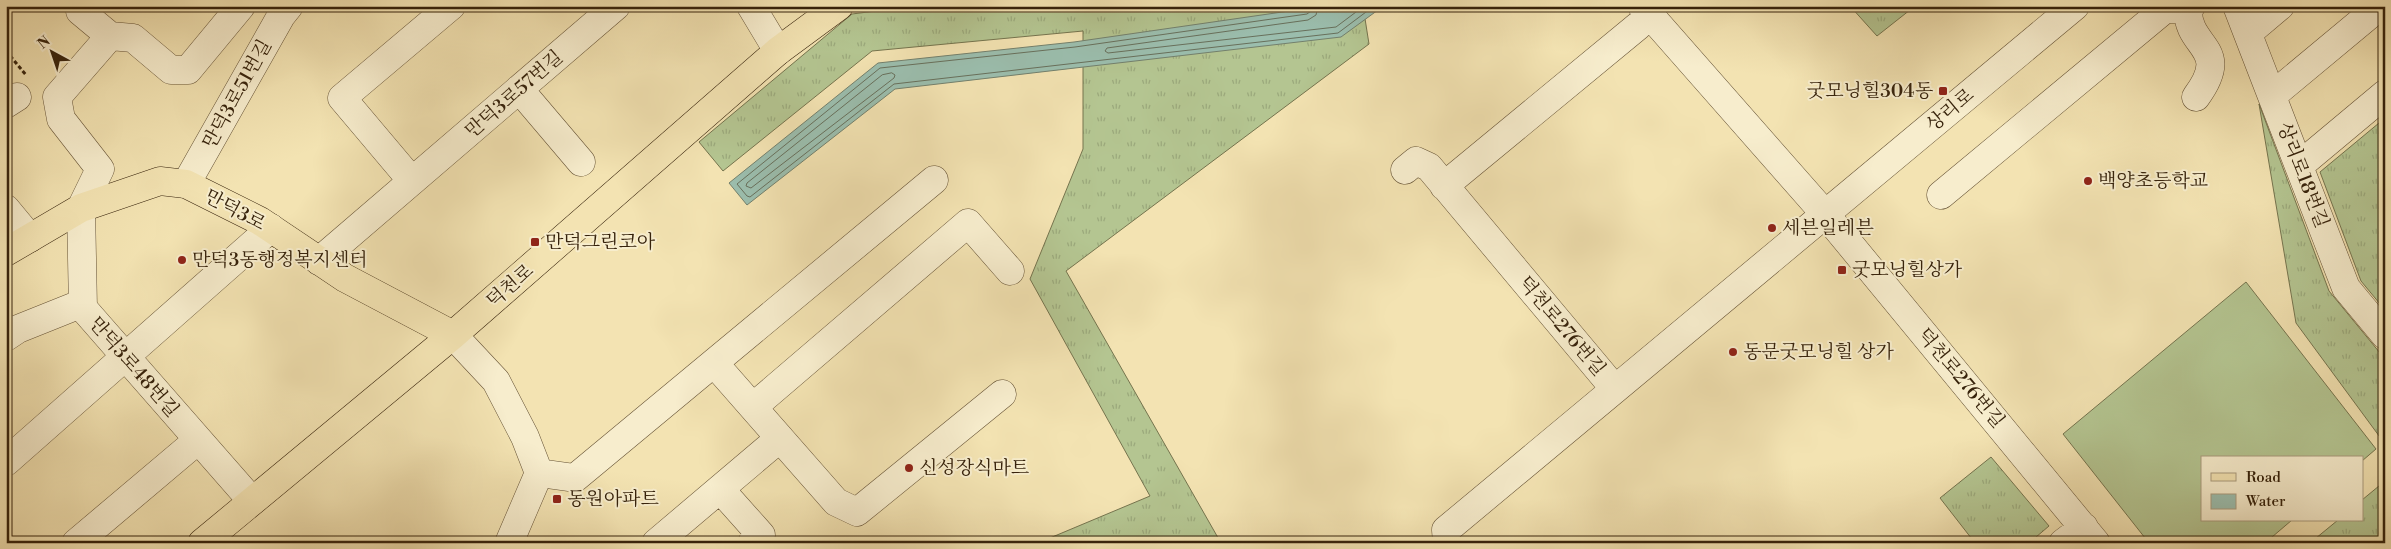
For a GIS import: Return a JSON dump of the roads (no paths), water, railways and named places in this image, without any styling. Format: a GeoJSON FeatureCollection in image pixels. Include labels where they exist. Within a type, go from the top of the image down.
{"type":"FeatureCollection","features":[{"type":"Feature","properties":{"kind":"main road","name":"덕천로"},"geometry":{"type":"LineString","coordinates":[[202,543],[453,335],[778,51],[839,6]]}},
{"type":"Feature","properties":{"kind":"main road","name":"만덕3로"},"geometry":{"type":"LineString","coordinates":[[6,252],[81,208],[160,181],[186,184],[270,228],[345,278],[453,335]]}},
{"type":"Feature","properties":{"kind":"street"},"geometry":{"type":"LineString","coordinates":[[80,11],[110,36],[133,38],[171,70],[188,70],[240,6]]}},
{"type":"Feature","properties":{"kind":"street","name":"만덕3로51번길"},"geometry":{"type":"LineString","coordinates":[[186,184],[281,16],[289,6]]}},
{"type":"Feature","properties":{"kind":"street","name":"만덕3로57번길"},"geometry":{"type":"LineString","coordinates":[[319,261],[616,6]]}},
{"type":"Feature","properties":{"kind":"street"},"geometry":{"type":"LineString","coordinates":[[752,6],[778,51]]}},
{"type":"Feature","properties":{"kind":"street","name":"상리로"},"geometry":{"type":"LineString","coordinates":[[1825,214],[2075,6]]}},
{"type":"Feature","properties":{"kind":"street","name":"상리로18번길"},"geometry":{"type":"LineString","coordinates":[[2237,6],[2346,288],[2385,335]]}},
{"type":"Feature","properties":{"kind":"street"},"geometry":{"type":"LineString","coordinates":[[2248,33],[2280,6]]}},
{"type":"Feature","properties":{"kind":"street"},"geometry":{"type":"LineString","coordinates":[[2273,95],[2380,6]]}},
{"type":"Feature","properties":{"kind":"street"},"geometry":{"type":"LineString","coordinates":[[1942,195],[2165,10],[2189,8],[2188,23],[2209,51],[2211,61],[2205,86],[2196,97]]}},
{"type":"Feature","properties":{"kind":"street"},"geometry":{"type":"LineString","coordinates":[[412,181],[342,98],[436,11]]}},
{"type":"Feature","properties":{"kind":"street"},"geometry":{"type":"LineString","coordinates":[[1444,186],[1640,16]]}},
{"type":"Feature","properties":{"kind":"street","name":"덕천로276번길"},"geometry":{"type":"LineString","coordinates":[[1640,16],[1825,214],[2081,537]]}},
{"type":"Feature","properties":{"kind":"street"},"geometry":{"type":"LineString","coordinates":[[81,208],[100,169],[61,119],[57,97],[110,36]]}},
{"type":"Feature","properties":{"kind":"street"},"geometry":{"type":"LineString","coordinates":[[519,89],[580,162]]}},
{"type":"Feature","properties":{"kind":"street"},"geometry":{"type":"LineString","coordinates":[[2300,165],[2385,94]]}},
{"type":"Feature","properties":{"kind":"street","name":"덕천로276번길"},"geometry":{"type":"LineString","coordinates":[[1405,170],[1416,162],[1428,167],[1614,388],[1825,214]]}},
{"type":"Feature","properties":{"kind":"street"},"geometry":{"type":"LineString","coordinates":[[539,473],[575,478],[934,180]]}},
{"type":"Feature","properties":{"kind":"street","name":"만덕3로48번길"},"geometry":{"type":"LineString","coordinates":[[81,208],[83,308],[252,501]]}},
{"type":"Feature","properties":{"kind":"street"},"geometry":{"type":"LineString","coordinates":[[6,209],[30,238]]}},
{"type":"Feature","properties":{"kind":"street"},"geometry":{"type":"LineString","coordinates":[[752,407],[968,223],[1010,272]]}},
{"type":"Feature","properties":{"kind":"street"},"geometry":{"type":"LineString","coordinates":[[6,462],[270,228]]}},
{"type":"Feature","properties":{"kind":"street"},"geometry":{"type":"LineString","coordinates":[[6,336],[83,302]]}},
{"type":"Feature","properties":{"kind":"street"},"geometry":{"type":"LineString","coordinates":[[453,335],[496,381],[525,436],[539,473],[509,543]]}},
{"type":"Feature","properties":{"kind":"street"},"geometry":{"type":"LineString","coordinates":[[714,363],[836,502],[857,512],[1002,394]]}},
{"type":"Feature","properties":{"kind":"street"},"geometry":{"type":"LineString","coordinates":[[1448,543],[1446,530],[1614,388]]}},
{"type":"Feature","properties":{"kind":"street"},"geometry":{"type":"LineString","coordinates":[[656,543],[780,438]]}},
{"type":"Feature","properties":{"kind":"street"},"geometry":{"type":"LineString","coordinates":[[76,543],[198,440]]}},
{"type":"Feature","properties":{"kind":"street"},"geometry":{"type":"LineString","coordinates":[[720,489],[760,535],[752,543]]}},
{"type":"Feature","properties":{"kind":"water"},"geometry":{"type":"Polygon","coordinates":[[[1324,6],[1379,6],[1378,10],[1341,37],[895,89],[747,205],[729,183],[878,63],[1074,42],[1324,6]]]}},
{"type":"Feature","properties":{"kind":"place","name":"굿모닝힐304동"},"geometry":{"type":"Point","coordinates":[1943,91]}},
{"type":"Feature","properties":{"kind":"place","name":"백양초등학교"},"geometry":{"type":"Point","coordinates":[2088,181]}},
{"type":"Feature","properties":{"kind":"place","name":"세븐일레븐"},"geometry":{"type":"Point","coordinates":[1772,228]}},
{"type":"Feature","properties":{"kind":"place","name":"만덕그린코아"},"geometry":{"type":"Point","coordinates":[535,242]}},
{"type":"Feature","properties":{"kind":"place","name":"만덕3동행정복지센터"},"geometry":{"type":"Point","coordinates":[182,260]}},
{"type":"Feature","properties":{"kind":"place","name":"굿모닝힐상가"},"geometry":{"type":"Point","coordinates":[1842,270]}},
{"type":"Feature","properties":{"kind":"place","name":"동문굿모닝힐 상가"},"geometry":{"type":"Point","coordinates":[1733,352]}},
{"type":"Feature","properties":{"kind":"place","name":"신성장식마트"},"geometry":{"type":"Point","coordinates":[909,468]}},
{"type":"Feature","properties":{"kind":"place","name":"동원아파트"},"geometry":{"type":"Point","coordinates":[557,499]}}]}
